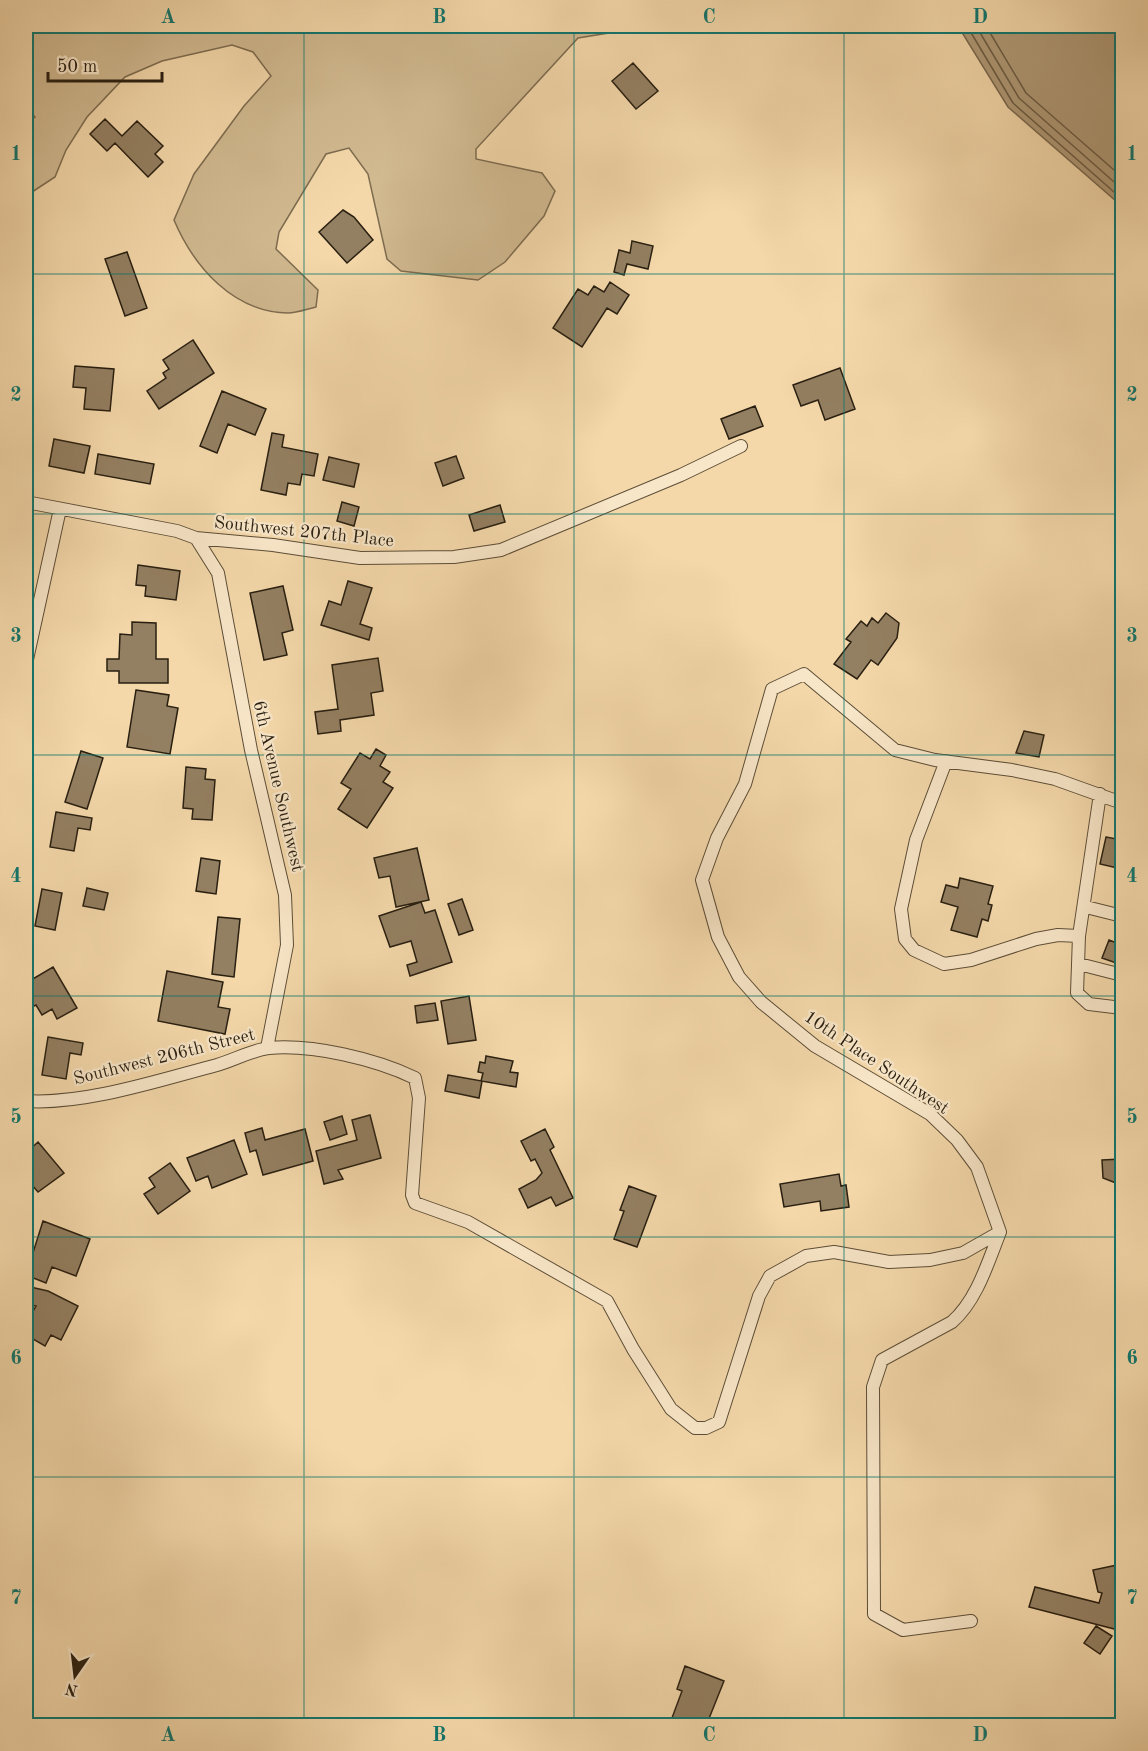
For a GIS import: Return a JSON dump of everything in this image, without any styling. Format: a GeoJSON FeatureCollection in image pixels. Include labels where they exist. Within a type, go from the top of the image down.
{"type":"FeatureCollection","features":[{"type":"Feature","properties":{"kind":"street","name":"Southwest 207th Place"},"geometry":{"type":"LineString","coordinates":[[26,502],[177,531],[196,538],[391,559],[454,557],[501,550],[681,475],[741,446]]}},
{"type":"Feature","properties":{"kind":"street"},"geometry":{"type":"LineString","coordinates":[[26,664],[60,508]]}},
{"type":"Feature","properties":{"kind":"street","name":"6th Avenue Southwest"},"geometry":{"type":"LineString","coordinates":[[196,538],[218,573],[251,750],[285,895],[287,945],[267,1048]]}},
{"type":"Feature","properties":{"kind":"street","name":"10th Place Southwest"},"geometry":{"type":"LineString","coordinates":[[1000,1232],[977,1167],[957,1140],[930,1114],[815,1046],[761,1002],[739,977],[718,937],[702,880],[717,838],[745,784],[772,689],[804,674],[895,750],[1055,779],[1122,803]]}},
{"type":"Feature","properties":{"kind":"street"},"geometry":{"type":"LineString","coordinates":[[946,761],[916,840],[901,909],[905,939],[914,950],[944,964],[971,960],[1036,939],[1058,935],[1079,936]]}},
{"type":"Feature","properties":{"kind":"street"},"geometry":{"type":"LineString","coordinates":[[1100,794],[1086,907],[1079,936],[1077,993],[1089,1004],[1122,1008]]}},
{"type":"Feature","properties":{"kind":"street"},"geometry":{"type":"LineString","coordinates":[[1086,907],[1122,916]]}},
{"type":"Feature","properties":{"kind":"street"},"geometry":{"type":"LineString","coordinates":[[1079,964],[1122,975]]}},
{"type":"Feature","properties":{"kind":"street","name":"Southwest 206th Street"},"geometry":{"type":"LineString","coordinates":[[26,1101],[84,1098],[219,1064],[267,1048],[297,1048],[339,1054],[393,1067],[415,1078],[419,1098],[412,1195],[415,1203],[468,1222],[607,1301],[671,1410],[695,1428],[706,1428],[718,1422],[759,1296],[770,1276],[806,1256],[834,1252],[889,1262],[941,1258],[963,1253],[1000,1232]]}},
{"type":"Feature","properties":{"kind":"street"},"geometry":{"type":"LineString","coordinates":[[971,1621],[903,1630],[874,1614],[873,1387],[882,1360],[952,1322],[961,1314],[980,1280],[1000,1232]]}},
{"type":"Feature","properties":{"kind":"shaded area"},"geometry":{"type":"Polygon","coordinates":[[[26,26],[652,26],[578,38],[476,149],[476,159],[542,173],[555,191],[544,216],[505,262],[478,280],[401,271],[387,259],[368,174],[349,148],[326,154],[279,232],[276,249],[318,290],[316,307],[288,313],[268,311],[250,305],[233,296],[218,284],[193,254],[174,220],[194,174],[244,106],[271,76],[253,52],[232,45],[162,61],[125,77],[87,117],[66,150],[55,177],[26,196],[26,123],[35,117],[26,106],[26,26]]]}},
{"type":"Feature","properties":{"kind":"water"},"geometry":{"type":"Polygon","coordinates":[[[958,26],[1122,26],[1122,213],[1117,202],[1008,107],[958,26]]]}},
{"type":"Feature","properties":{"kind":"building"},"geometry":{"type":"Polygon","coordinates":[[[633,63],[658,91],[636,109],[612,81],[633,63]]]}},
{"type":"Feature","properties":{"kind":"building"},"geometry":{"type":"Polygon","coordinates":[[[105,119],[122,136],[137,121],[163,146],[155,154],[163,162],[148,177],[115,143],[107,151],[90,134],[105,119]]]}},
{"type":"Feature","properties":{"kind":"building"},"geometry":{"type":"Polygon","coordinates":[[[343,210],[354,217],[373,240],[347,263],[319,232],[343,210]]]}},
{"type":"Feature","properties":{"kind":"building"},"geometry":{"type":"Polygon","coordinates":[[[632,241],[653,246],[648,269],[627,264],[624,275],[614,272],[619,250],[630,253],[632,241]]]}},
{"type":"Feature","properties":{"kind":"building"},"geometry":{"type":"Polygon","coordinates":[[[127,252],[147,308],[125,316],[105,259],[127,252]]]}},
{"type":"Feature","properties":{"kind":"building"},"geometry":{"type":"Polygon","coordinates":[[[610,282],[629,295],[617,314],[607,308],[582,347],[553,328],[578,289],[588,295],[594,286],[604,292],[610,282]]]}},
{"type":"Feature","properties":{"kind":"building"},"geometry":{"type":"Polygon","coordinates":[[[193,340],[214,373],[159,409],[147,391],[166,378],[163,373],[169,369],[163,360],[193,340]]]}},
{"type":"Feature","properties":{"kind":"building"},"geometry":{"type":"Polygon","coordinates":[[[75,366],[114,369],[110,411],[84,409],[86,388],[73,387],[75,366]]]}},
{"type":"Feature","properties":{"kind":"building"},"geometry":{"type":"Polygon","coordinates":[[[840,368],[855,409],[825,420],[818,400],[801,406],[793,385],[840,368]]]}},
{"type":"Feature","properties":{"kind":"building"},"geometry":{"type":"Polygon","coordinates":[[[222,391],[266,409],[255,435],[228,424],[217,453],[200,446],[222,391]]]}},
{"type":"Feature","properties":{"kind":"building"},"geometry":{"type":"Polygon","coordinates":[[[755,406],[763,426],[729,439],[721,419],[755,406]]]}},
{"type":"Feature","properties":{"kind":"building"},"geometry":{"type":"Polygon","coordinates":[[[272,433],[284,435],[282,447],[318,454],[314,476],[302,474],[300,485],[288,483],[286,495],[261,490],[272,433]]]}},
{"type":"Feature","properties":{"kind":"building"},"geometry":{"type":"Polygon","coordinates":[[[54,439],[90,446],[84,473],[49,466],[54,439]]]}},
{"type":"Feature","properties":{"kind":"building"},"geometry":{"type":"Polygon","coordinates":[[[98,454],[154,464],[150,484],[95,474],[98,454]]]}},
{"type":"Feature","properties":{"kind":"building"},"geometry":{"type":"Polygon","coordinates":[[[456,456],[464,478],[443,486],[435,463],[456,456]]]}},
{"type":"Feature","properties":{"kind":"building"},"geometry":{"type":"Polygon","coordinates":[[[329,457],[359,464],[354,487],[323,480],[329,457]]]}},
{"type":"Feature","properties":{"kind":"building"},"geometry":{"type":"Polygon","coordinates":[[[342,502],[359,507],[354,526],[337,521],[342,502]]]}},
{"type":"Feature","properties":{"kind":"building"},"geometry":{"type":"Polygon","coordinates":[[[500,505],[505,522],[474,531],[469,515],[500,505]]]}},
{"type":"Feature","properties":{"kind":"building"},"geometry":{"type":"Polygon","coordinates":[[[138,565],[180,571],[176,600],[145,596],[146,586],[136,585],[138,565]]]}},
{"type":"Feature","properties":{"kind":"building"},"geometry":{"type":"Polygon","coordinates":[[[348,581],[372,588],[360,624],[372,628],[369,640],[321,625],[329,601],[341,605],[348,581]]]}},
{"type":"Feature","properties":{"kind":"building"},"geometry":{"type":"Polygon","coordinates":[[[283,586],[293,630],[282,633],[287,655],[264,660],[250,593],[283,586]]]}},
{"type":"Feature","properties":{"kind":"building"},"geometry":{"type":"Polygon","coordinates":[[[886,613],[899,623],[897,638],[878,665],[871,660],[857,679],[834,664],[851,642],[846,639],[861,621],[867,626],[872,618],[878,623],[886,613]]]}},
{"type":"Feature","properties":{"kind":"building"},"geometry":{"type":"Polygon","coordinates":[[[132,622],[156,623],[156,659],[168,659],[168,683],[119,683],[119,671],[107,671],[107,659],[119,659],[120,634],[132,635],[132,622]]]}},
{"type":"Feature","properties":{"kind":"building"},"geometry":{"type":"Polygon","coordinates":[[[378,658],[383,691],[371,693],[374,715],[340,720],[341,731],[318,734],[315,712],[338,709],[332,665],[378,658]]]}},
{"type":"Feature","properties":{"kind":"building"},"geometry":{"type":"Polygon","coordinates":[[[136,690],[169,695],[167,706],[178,708],[170,754],[127,747],[136,690]]]}},
{"type":"Feature","properties":{"kind":"building"},"geometry":{"type":"Polygon","coordinates":[[[1024,731],[1044,735],[1039,757],[1016,753],[1024,731]]]}},
{"type":"Feature","properties":{"kind":"building"},"geometry":{"type":"Polygon","coordinates":[[[376,749],[386,755],[380,766],[390,772],[383,782],[393,788],[367,828],[338,809],[351,789],[341,783],[360,753],[370,759],[376,749]]]}},
{"type":"Feature","properties":{"kind":"building"},"geometry":{"type":"Polygon","coordinates":[[[81,751],[103,758],[87,809],[65,802],[81,751]]]}},
{"type":"Feature","properties":{"kind":"building"},"geometry":{"type":"Polygon","coordinates":[[[186,767],[206,769],[205,779],[215,780],[212,820],[192,819],[193,809],[183,808],[186,767]]]}},
{"type":"Feature","properties":{"kind":"building"},"geometry":{"type":"Polygon","coordinates":[[[56,812],[92,818],[90,830],[78,828],[74,851],[50,847],[56,812]]]}},
{"type":"Feature","properties":{"kind":"building"},"geometry":{"type":"Polygon","coordinates":[[[1106,837],[1122,840],[1122,869],[1100,864],[1106,837]]]}},
{"type":"Feature","properties":{"kind":"building"},"geometry":{"type":"Polygon","coordinates":[[[417,848],[429,900],[396,907],[390,876],[379,878],[374,858],[417,848]]]}},
{"type":"Feature","properties":{"kind":"building"},"geometry":{"type":"Polygon","coordinates":[[[201,858],[220,861],[216,894],[196,891],[201,858]]]}},
{"type":"Feature","properties":{"kind":"building"},"geometry":{"type":"Polygon","coordinates":[[[960,878],[993,886],[988,904],[992,905],[988,921],[982,919],[977,937],[951,930],[958,907],[941,902],[946,885],[958,888],[960,878]]]}},
{"type":"Feature","properties":{"kind":"building"},"geometry":{"type":"Polygon","coordinates":[[[87,888],[108,893],[104,910],[83,906],[87,888]]]}},
{"type":"Feature","properties":{"kind":"building"},"geometry":{"type":"Polygon","coordinates":[[[42,889],[62,893],[55,930],[35,926],[42,889]]]}},
{"type":"Feature","properties":{"kind":"building"},"geometry":{"type":"Polygon","coordinates":[[[462,899],[473,930],[459,935],[448,904],[462,899]]]}},
{"type":"Feature","properties":{"kind":"building"},"geometry":{"type":"Polygon","coordinates":[[[421,902],[425,913],[435,910],[452,962],[410,976],[407,965],[417,962],[411,941],[390,947],[379,916],[421,902]]]}},
{"type":"Feature","properties":{"kind":"building"},"geometry":{"type":"Polygon","coordinates":[[[218,917],[240,919],[234,977],[212,974],[218,917]]]}},
{"type":"Feature","properties":{"kind":"building"},"geometry":{"type":"Polygon","coordinates":[[[1109,940],[1122,945],[1122,965],[1102,958],[1109,940]]]}},
{"type":"Feature","properties":{"kind":"building"},"geometry":{"type":"Polygon","coordinates":[[[53,967],[77,1008],[57,1019],[52,1009],[42,1015],[36,1005],[26,1010],[26,983],[53,967]]]}},
{"type":"Feature","properties":{"kind":"building"},"geometry":{"type":"Polygon","coordinates":[[[167,971],[223,982],[218,1007],[230,1009],[225,1034],[158,1021],[167,971]]]}},
{"type":"Feature","properties":{"kind":"building"},"geometry":{"type":"Polygon","coordinates":[[[469,996],[476,1040],[448,1044],[441,1001],[469,996]]]}},
{"type":"Feature","properties":{"kind":"building"},"geometry":{"type":"Polygon","coordinates":[[[435,1003],[438,1020],[417,1023],[415,1006],[435,1003]]]}},
{"type":"Feature","properties":{"kind":"building"},"geometry":{"type":"Polygon","coordinates":[[[48,1037],[83,1043],[81,1055],[70,1053],[66,1079],[42,1075],[48,1037]]]}},
{"type":"Feature","properties":{"kind":"building"},"geometry":{"type":"Polygon","coordinates":[[[486,1056],[513,1061],[510,1072],[518,1073],[516,1087],[481,1081],[483,1073],[478,1072],[480,1062],[485,1063],[486,1056]]]}},
{"type":"Feature","properties":{"kind":"building"},"geometry":{"type":"Polygon","coordinates":[[[448,1075],[482,1081],[479,1098],[445,1091],[448,1075]]]}},
{"type":"Feature","properties":{"kind":"building"},"geometry":{"type":"Polygon","coordinates":[[[370,1115],[381,1158],[338,1170],[343,1179],[324,1184],[316,1151],[357,1140],[352,1120],[370,1115]]]}},
{"type":"Feature","properties":{"kind":"building"},"geometry":{"type":"Polygon","coordinates":[[[342,1116],[347,1134],[330,1140],[324,1122],[342,1116]]]}},
{"type":"Feature","properties":{"kind":"building"},"geometry":{"type":"Polygon","coordinates":[[[262,1128],[265,1140],[305,1129],[313,1161],[263,1175],[256,1150],[250,1152],[245,1133],[262,1128]]]}},
{"type":"Feature","properties":{"kind":"building"},"geometry":{"type":"Polygon","coordinates":[[[545,1129],[554,1147],[550,1150],[573,1198],[556,1206],[551,1197],[528,1208],[519,1189],[536,1180],[542,1173],[535,1159],[531,1161],[521,1141],[545,1129]]]}},
{"type":"Feature","properties":{"kind":"building"},"geometry":{"type":"Polygon","coordinates":[[[234,1140],[247,1174],[212,1188],[208,1176],[196,1181],[187,1158],[234,1140]]]}},
{"type":"Feature","properties":{"kind":"building"},"geometry":{"type":"Polygon","coordinates":[[[38,1142],[64,1173],[38,1192],[26,1178],[26,1163],[30,1159],[26,1153],[38,1142]]]}},
{"type":"Feature","properties":{"kind":"building"},"geometry":{"type":"Polygon","coordinates":[[[1122,1159],[1122,1190],[1116,1190],[1116,1183],[1103,1178],[1102,1160],[1122,1159]]]}},
{"type":"Feature","properties":{"kind":"building"},"geometry":{"type":"Polygon","coordinates":[[[170,1163],[190,1191],[158,1214],[144,1194],[155,1187],[149,1178],[170,1163]]]}},
{"type":"Feature","properties":{"kind":"building"},"geometry":{"type":"Polygon","coordinates":[[[839,1174],[841,1186],[846,1185],[849,1207],[821,1211],[820,1201],[784,1207],[780,1184],[839,1174]]]}},
{"type":"Feature","properties":{"kind":"building"},"geometry":{"type":"Polygon","coordinates":[[[629,1186],[656,1196],[637,1247],[614,1239],[624,1211],[620,1210],[629,1186]]]}},
{"type":"Feature","properties":{"kind":"building"},"geometry":{"type":"Polygon","coordinates":[[[43,1221],[90,1239],[76,1276],[52,1267],[46,1283],[26,1275],[43,1221]]]}},
{"type":"Feature","properties":{"kind":"building"},"geometry":{"type":"Polygon","coordinates":[[[26,1286],[48,1291],[78,1306],[61,1340],[51,1335],[45,1346],[26,1335],[31,1325],[27,1322],[36,1306],[26,1304],[26,1286]]]}},
{"type":"Feature","properties":{"kind":"building"},"geometry":{"type":"Polygon","coordinates":[[[1122,1564],[1122,1631],[1029,1607],[1035,1587],[1099,1603],[1102,1593],[1098,1592],[1093,1570],[1122,1564]]]}},
{"type":"Feature","properties":{"kind":"building"},"geometry":{"type":"Polygon","coordinates":[[[1096,1626],[1112,1636],[1100,1654],[1084,1643],[1096,1626]]]}},
{"type":"Feature","properties":{"kind":"building"},"geometry":{"type":"Polygon","coordinates":[[[685,1666],[724,1681],[706,1726],[696,1723],[669,1726],[682,1691],[677,1689],[685,1666]]]}}]}
